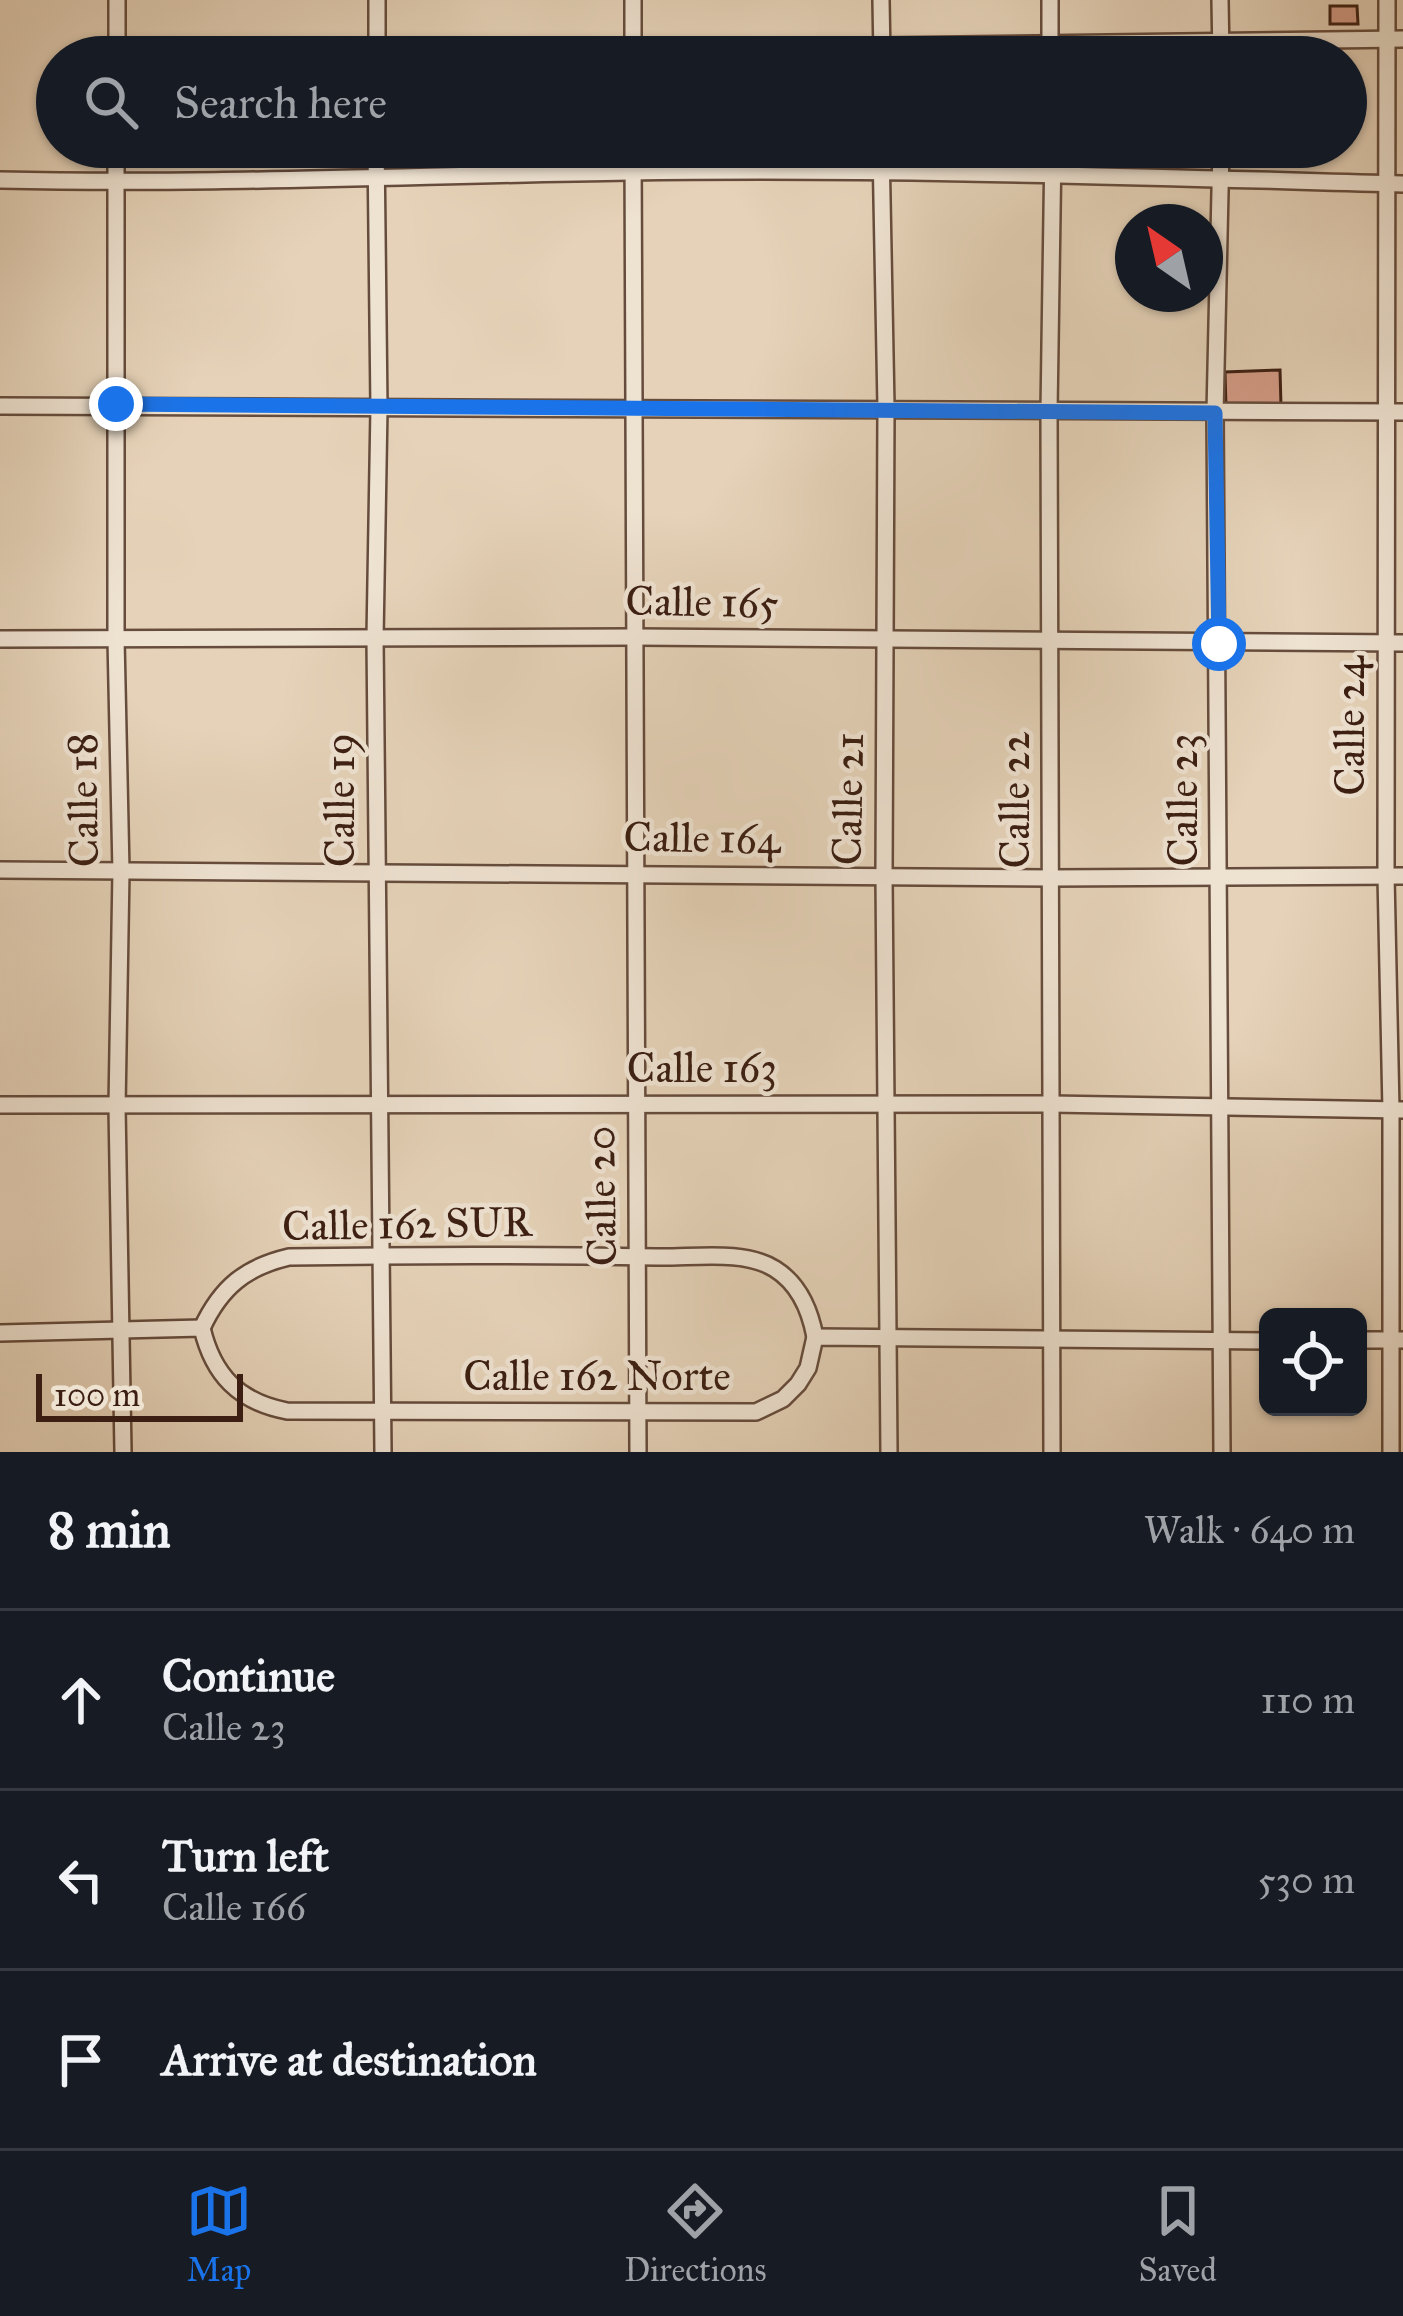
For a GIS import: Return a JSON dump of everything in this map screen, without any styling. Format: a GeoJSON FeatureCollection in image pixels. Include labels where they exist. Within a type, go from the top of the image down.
{"type":"FeatureCollection","features":[{"type":"Feature","properties":{"kind":"street"},"geometry":{"type":"LineString","coordinates":[[117,0],[117,36]]}},
{"type":"Feature","properties":{"kind":"street"},"geometry":{"type":"LineString","coordinates":[[377,0],[377,36]]}},
{"type":"Feature","properties":{"kind":"street"},"geometry":{"type":"LineString","coordinates":[[633,0],[633,36]]}},
{"type":"Feature","properties":{"kind":"street"},"geometry":{"type":"LineString","coordinates":[[881,0],[882,36]]}},
{"type":"Feature","properties":{"kind":"street"},"geometry":{"type":"LineString","coordinates":[[1049,36],[1050,0]]}},
{"type":"Feature","properties":{"kind":"street"},"geometry":{"type":"LineString","coordinates":[[1220,0],[1220,36]]}},
{"type":"Feature","properties":{"kind":"street","name":"Calle 24"},"geometry":{"type":"LineString","coordinates":[[1387,0],[1395,39],[1397,1340],[1390,1452]]}},
{"type":"Feature","properties":{"kind":"street","name":"Calle 18"},"geometry":{"type":"LineString","coordinates":[[116,168],[121,871],[117,1107],[123,1452]]}},
{"type":"Feature","properties":{"kind":"street","name":"Calle 19"},"geometry":{"type":"LineString","coordinates":[[376,168],[383,1452]]}},
{"type":"Feature","properties":{"kind":"street","name":"Calle 20"},"geometry":{"type":"LineString","coordinates":[[633,168],[638,1452]]}},
{"type":"Feature","properties":{"kind":"street","name":"Calle 21"},"geometry":{"type":"LineString","coordinates":[[881,168],[889,1452]]}},
{"type":"Feature","properties":{"kind":"street","name":"Calle 22"},"geometry":{"type":"LineString","coordinates":[[1052,1452],[1049,411],[1054,168]]}},
{"type":"Feature","properties":{"kind":"street","name":"Calle 23"},"geometry":{"type":"LineString","coordinates":[[1222,168],[1215,413],[1222,1452]]}},
{"type":"Feature","properties":{"kind":"street"},"geometry":{"type":"LineString","coordinates":[[0,180],[116,183],[881,172],[1395,184]]}},
{"type":"Feature","properties":{"kind":"street"},"geometry":{"type":"LineString","coordinates":[[0,406],[1395,412]]}},
{"type":"Feature","properties":{"kind":"street","name":"Calle 165"},"geometry":{"type":"LineString","coordinates":[[0,639],[636,637],[1395,643]]}},
{"type":"Feature","properties":{"kind":"street","name":"Calle 164"},"geometry":{"type":"LineString","coordinates":[[0,870],[1394,876]]}},
{"type":"Feature","properties":{"kind":"street","name":"Calle 163"},"geometry":{"type":"LineString","coordinates":[[0,1105],[887,1104],[1397,1110]]}},
{"type":"Feature","properties":{"kind":"street","name":"Calle 162 SUR"},"geometry":{"type":"LineString","coordinates":[[202,1328],[226,1288],[262,1263],[289,1257],[639,1257],[751,1259],[774,1268],[798,1290],[811,1315],[815,1337]]}},
{"type":"Feature","properties":{"kind":"street"},"geometry":{"type":"LineString","coordinates":[[0,1333],[202,1328]]}},
{"type":"Feature","properties":{"kind":"street","name":"Calle 162 Norte"},"geometry":{"type":"LineString","coordinates":[[202,1328],[208,1352],[239,1394],[264,1407],[287,1411],[756,1412],[783,1399],[798,1384],[808,1368],[815,1337]]}},
{"type":"Feature","properties":{"kind":"street"},"geometry":{"type":"LineString","coordinates":[[815,1337],[1259,1340]]}},
{"type":"Feature","properties":{"kind":"building"},"geometry":{"type":"Polygon","coordinates":[[[1330,6],[1357,6],[1358,24],[1330,24],[1330,6]]]}},
{"type":"Feature","properties":{"kind":"building"},"geometry":{"type":"Polygon","coordinates":[[[1280,370],[1281,406],[1226,408],[1225,372],[1280,370]]]}},
{"type":"Feature","properties":{"kind":"route"},"geometry":{"type":"LineString","coordinates":[[116,404],[1215,413],[1219,644]]}}]}
